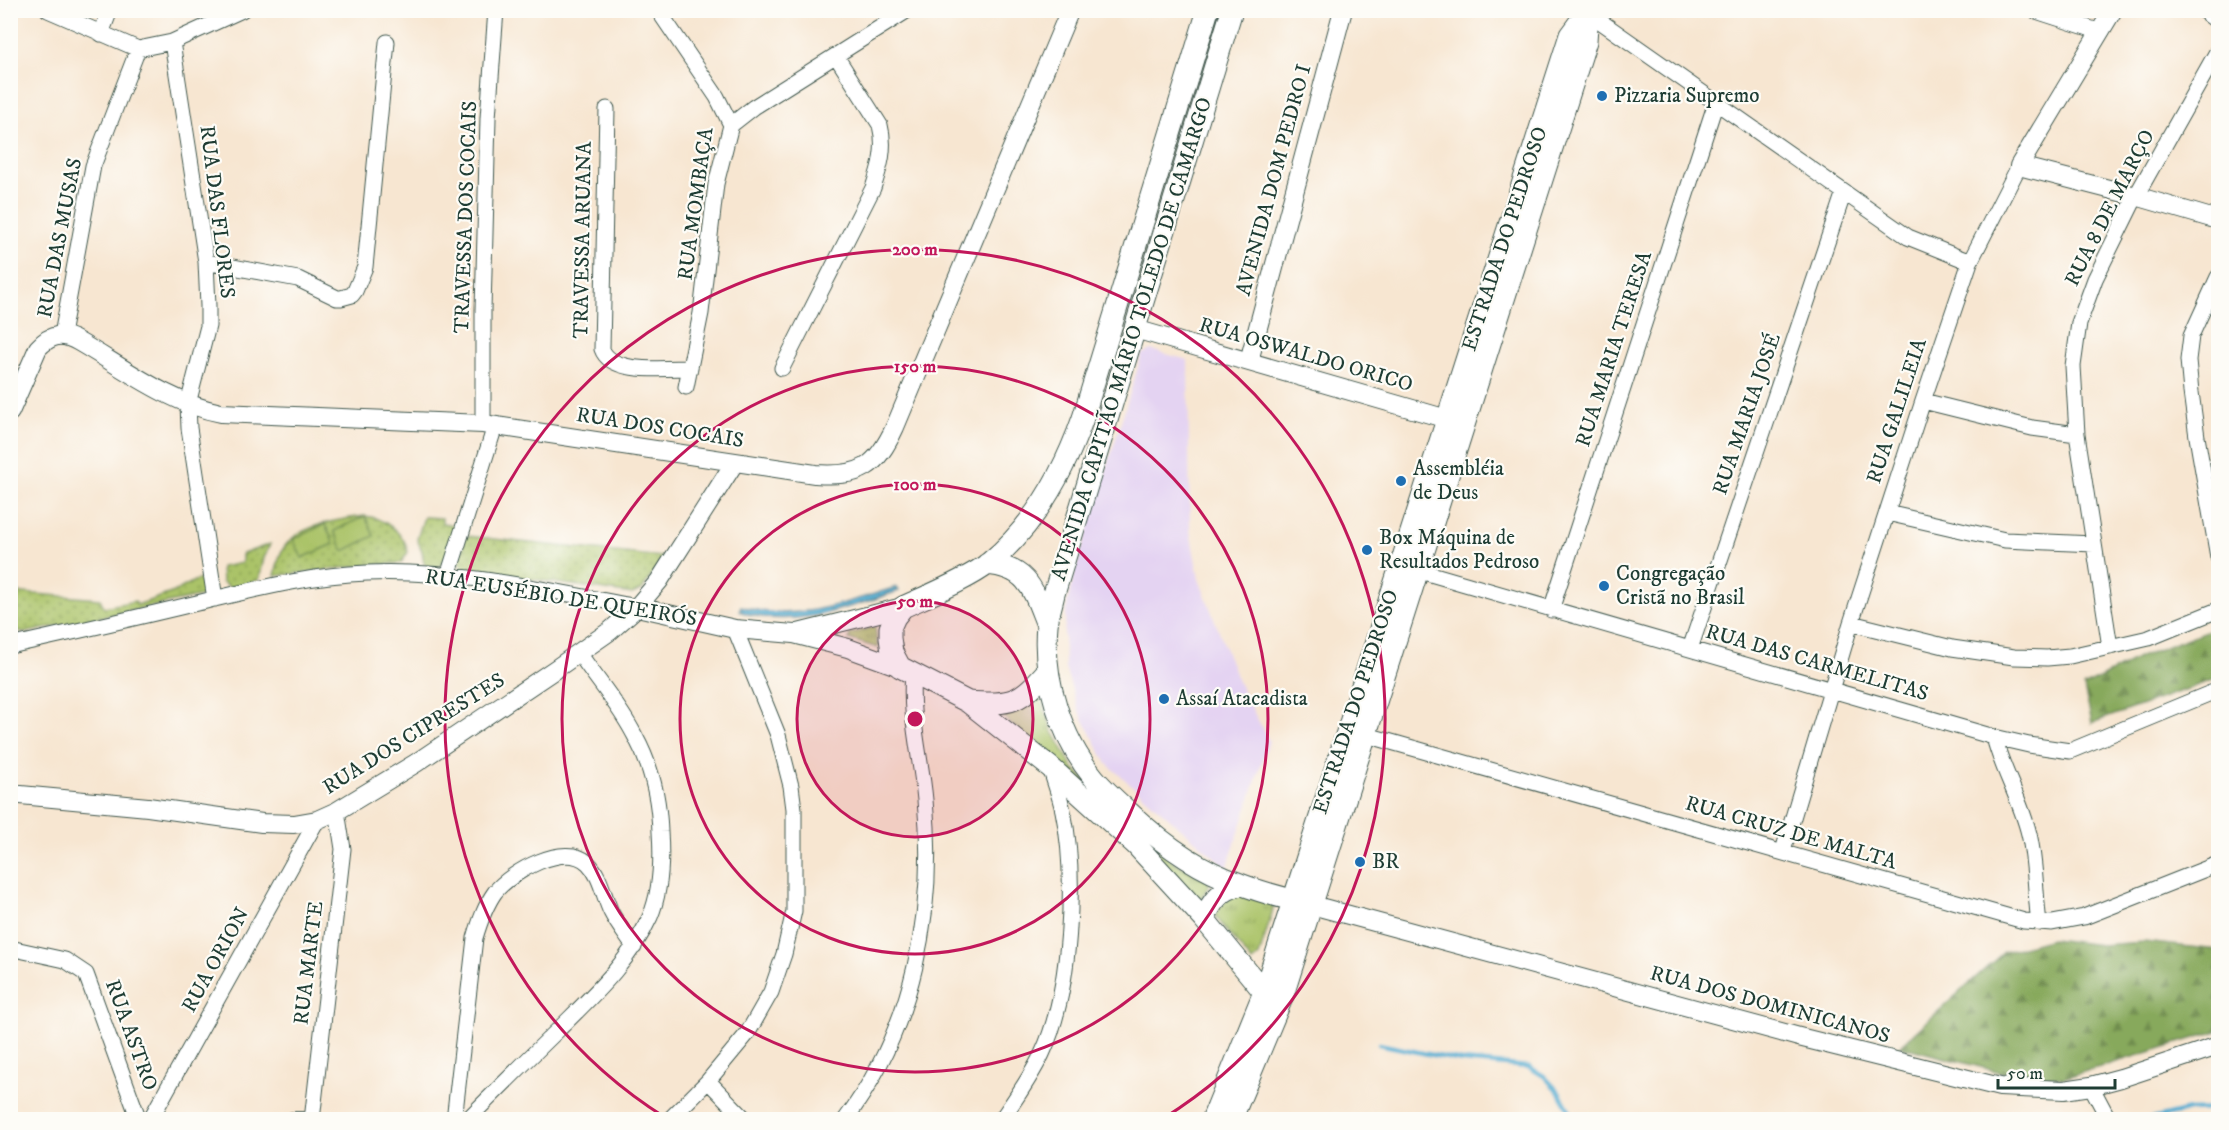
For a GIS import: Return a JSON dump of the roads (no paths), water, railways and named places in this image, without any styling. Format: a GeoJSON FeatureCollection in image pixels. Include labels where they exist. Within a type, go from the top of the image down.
{"type":"FeatureCollection","features":[{"type":"Feature","properties":{"kind":"main road","name":"AVENIDA CAPITÃO MÁRIO TOLEDO DE CAMARGO"},"geometry":{"type":"LineString","coordinates":[[903,607],[987,564],[1017,535],[1043,502],[1058,475],[1077,436],[1208,10]]}},
{"type":"Feature","properties":{"kind":"main road","name":"AVENIDA CAPITÃO MÁRIO TOLEDO DE CAMARGO"},"geometry":{"type":"LineString","coordinates":[[1048,670],[1047,625],[1054,594],[1232,10]]}},
{"type":"Feature","properties":{"kind":"main road","name":"ESTRADA DO PEDROSO"},"geometry":{"type":"LineString","coordinates":[[1231,1119],[1273,995],[1456,422],[1570,35],[1588,11]]}},
{"type":"Feature","properties":{"kind":"main road"},"geometry":{"type":"LineString","coordinates":[[987,564],[1008,567],[1025,578],[1035,594],[1047,625]]}},
{"type":"Feature","properties":{"kind":"main road"},"geometry":{"type":"LineString","coordinates":[[903,607],[890,628],[890,638],[892,652],[906,670]]}},
{"type":"Feature","properties":{"kind":"main road","name":"RUA EUSÉBIO DE QUEIRÓS"},"geometry":{"type":"LineString","coordinates":[[906,670],[968,702],[1050,767],[1136,845],[1273,995]]}},
{"type":"Feature","properties":{"kind":"main road"},"geometry":{"type":"LineString","coordinates":[[968,702],[997,704],[1017,699],[1025,695],[1048,670]]}},
{"type":"Feature","properties":{"kind":"main road"},"geometry":{"type":"LineString","coordinates":[[1048,670],[1058,709],[1070,740],[1104,790],[1150,833],[1179,854],[1240,885],[1302,902]]}},
{"type":"Feature","properties":{"kind":"main road"},"geometry":{"type":"LineString","coordinates":[[1204,919],[1209,907],[1220,893],[1240,885]]}},
{"type":"Feature","properties":{"kind":"main road","name":"ESTRADA DO PEDROSO"},"geometry":{"type":"LineString","coordinates":[[1212,1119],[1273,995]]}},
{"type":"Feature","properties":{"kind":"street"},"geometry":{"type":"LineString","coordinates":[[48,10],[138,49],[172,42],[242,10]]}},
{"type":"Feature","properties":{"kind":"street"},"geometry":{"type":"LineString","coordinates":[[100,34],[110,10]]}},
{"type":"Feature","properties":{"kind":"street","name":"TRAVESSA DOS COCAIS"},"geometry":{"type":"LineString","coordinates":[[448,576],[489,425],[483,309],[488,117],[496,10]]}},
{"type":"Feature","properties":{"kind":"street","name":"RUA MOMBAÇA"},"geometry":{"type":"LineString","coordinates":[[658,10],[717,97],[730,125],[716,184],[701,313],[686,387]]}},
{"type":"Feature","properties":{"kind":"street"},"geometry":{"type":"LineString","coordinates":[[730,125],[754,107],[908,10]]}},
{"type":"Feature","properties":{"kind":"street","name":"RUA DOS COCAIS"},"geometry":{"type":"LineString","coordinates":[[62,335],[71,337],[171,396],[203,409],[241,414],[442,421],[489,425],[829,475],[863,469],[872,464],[881,454],[895,427],[1070,10]]}},
{"type":"Feature","properties":{"kind":"street","name":"AVENIDA DOM PEDRO I"},"geometry":{"type":"LineString","coordinates":[[1249,361],[1343,10]]}},
{"type":"Feature","properties":{"kind":"street"},"geometry":{"type":"LineString","coordinates":[[2033,10],[2101,32]]}},
{"type":"Feature","properties":{"kind":"street","name":"RUA GALILEIA"},"geometry":{"type":"LineString","coordinates":[[1784,851],[1851,623],[1970,262],[2019,166],[2113,10]]}},
{"type":"Feature","properties":{"kind":"street"},"geometry":{"type":"LineString","coordinates":[[2202,10],[2218,22]]}},
{"type":"Feature","properties":{"kind":"street"},"geometry":{"type":"LineString","coordinates":[[1588,11],[1908,237],[1970,262]]}},
{"type":"Feature","properties":{"kind":"street","name":"RUA DAS FLORES"},"geometry":{"type":"LineString","coordinates":[[172,42],[206,262],[208,326],[188,404],[189,428],[215,599]]}},
{"type":"Feature","properties":{"kind":"street"},"geometry":{"type":"LineString","coordinates":[[206,262],[298,279],[337,298],[347,297],[355,291],[364,267],[387,42]]}},
{"type":"Feature","properties":{"kind":"street","name":"RUA DAS MUSAS"},"geometry":{"type":"LineString","coordinates":[[62,335],[93,166],[138,49]]}},
{"type":"Feature","properties":{"kind":"street","name":"RUA 8 DE MARÇO"},"geometry":{"type":"LineString","coordinates":[[2110,647],[2077,434],[2073,366],[2079,323],[2095,279],[2136,196],[2218,50]]}},
{"type":"Feature","properties":{"kind":"street"},"geometry":{"type":"LineString","coordinates":[[782,368],[873,188],[882,159],[883,134],[880,126],[836,56]]}},
{"type":"Feature","properties":{"kind":"street","name":"RUA MARIA TERESA"},"geometry":{"type":"LineString","coordinates":[[1551,610],[1716,102]]}},
{"type":"Feature","properties":{"kind":"street","name":"TRAVESSA ARUANA"},"geometry":{"type":"LineString","coordinates":[[607,109],[602,349],[609,360],[622,367],[689,368]]}},
{"type":"Feature","properties":{"kind":"street"},"geometry":{"type":"LineString","coordinates":[[2019,166],[2218,220]]}},
{"type":"Feature","properties":{"kind":"street","name":"RUA MARIA JOSÉ"},"geometry":{"type":"LineString","coordinates":[[1690,648],[1844,192]]}},
{"type":"Feature","properties":{"kind":"street"},"geometry":{"type":"LineString","coordinates":[[2218,277],[2191,336],[2188,360],[2197,437],[2214,495],[2218,557]]}},
{"type":"Feature","properties":{"kind":"street","name":"RUA OSWALDO ORICO"},"geometry":{"type":"LineString","coordinates":[[1135,329],[1456,422]]}},
{"type":"Feature","properties":{"kind":"street"},"geometry":{"type":"LineString","coordinates":[[10,412],[38,348],[46,339],[54,335],[62,335]]}},
{"type":"Feature","properties":{"kind":"street"},"geometry":{"type":"LineString","coordinates":[[1923,401],[2032,428],[2077,434]]}},
{"type":"Feature","properties":{"kind":"street","name":"RUA DOS CIPRESTES"},"geometry":{"type":"LineString","coordinates":[[10,794],[148,807],[262,823],[294,824],[317,820],[337,811],[416,763],[579,653],[638,607],[659,581],[735,462]]}},
{"type":"Feature","properties":{"kind":"street"},"geometry":{"type":"LineString","coordinates":[[1887,513],[2005,540],[2094,544]]}},
{"type":"Feature","properties":{"kind":"street","name":"RUA DAS CARMELITAS"},"geometry":{"type":"LineString","coordinates":[[1409,568],[2029,745],[2070,751],[2218,690]]}},
{"type":"Feature","properties":{"kind":"street","name":"RUA EUSÉBIO DE QUEIRÓS"},"geometry":{"type":"LineString","coordinates":[[10,646],[265,588],[347,574],[393,573],[448,576],[638,607],[735,628],[794,634],[858,651],[906,670]]}},
{"type":"Feature","properties":{"kind":"street","name":"RUA EUSÉBIO DE QUEIRÓS"},"geometry":{"type":"LineString","coordinates":[[794,634],[903,607]]}},
{"type":"Feature","properties":{"kind":"street"},"geometry":{"type":"LineString","coordinates":[[1851,623],[1952,648],[2014,657],[2070,656],[2149,638],[2218,610]]}},
{"type":"Feature","properties":{"kind":"street"},"geometry":{"type":"LineString","coordinates":[[669,1119],[708,1081],[747,1034],[771,992],[784,954],[795,898],[794,809],[790,778],[765,698],[735,628]]}},
{"type":"Feature","properties":{"kind":"street"},"geometry":{"type":"LineString","coordinates":[[466,1119],[611,977],[634,947],[650,918],[659,886],[661,843],[659,813],[650,771],[636,737],[579,653]]}},
{"type":"Feature","properties":{"kind":"street"},"geometry":{"type":"LineString","coordinates":[[845,1119],[864,1094],[885,1058],[905,1007],[915,969],[924,918],[928,854],[927,824],[906,670]]}},
{"type":"Feature","properties":{"kind":"street","name":"RUA CRUZ DE MALTA"},"geometry":{"type":"LineString","coordinates":[[1357,732],[1784,851],[2010,917],[2039,923],[2065,922],[2084,917],[2218,864]]}},
{"type":"Feature","properties":{"kind":"street"},"geometry":{"type":"LineString","coordinates":[[1994,736],[1998,754],[2029,832],[2039,923]]}},
{"type":"Feature","properties":{"kind":"street"},"geometry":{"type":"LineString","coordinates":[[1001,1119],[1043,1053],[1058,1004],[1067,946],[1071,896],[1067,843],[1063,810],[1050,767]]}},
{"type":"Feature","properties":{"kind":"street","name":"RUA MARTE"},"geometry":{"type":"LineString","coordinates":[[312,1119],[343,849],[337,811]]}},
{"type":"Feature","properties":{"kind":"street","name":"RUA ORION"},"geometry":{"type":"LineString","coordinates":[[150,1119],[317,820]]}},
{"type":"Feature","properties":{"kind":"street"},"geometry":{"type":"LineString","coordinates":[[454,1119],[475,938],[483,912],[496,890],[545,858],[562,854],[579,855],[599,878],[612,914],[634,947]]}},
{"type":"Feature","properties":{"kind":"street","name":"RUA DOS DOMINICANOS"},"geometry":{"type":"LineString","coordinates":[[1302,902],[1799,1037],[2000,1087],[2064,1090],[2091,1086],[2218,1046]]}},
{"type":"Feature","properties":{"kind":"street","name":"RUA ASTRO"},"geometry":{"type":"LineString","coordinates":[[10,948],[65,960],[86,974],[93,987],[139,1119]]}},
{"type":"Feature","properties":{"kind":"street"},"geometry":{"type":"LineString","coordinates":[[708,1081],[746,1119]]}},
{"type":"Feature","properties":{"kind":"street"},"geometry":{"type":"LineString","coordinates":[[2091,1086],[2109,1119]]}},
{"type":"Feature","properties":{"kind":"street"},"geometry":{"type":"LineString","coordinates":[[291,1119],[312,1119]]}},
{"type":"Feature","properties":{"kind":"water"},"geometry":{"type":"Polygon","coordinates":[[[897,587],[899,591],[860,604],[800,618],[759,617],[739,611],[741,606],[781,613],[820,609],[897,587]]]}},
{"type":"Feature","properties":{"kind":"waterway"},"geometry":{"type":"LineString","coordinates":[[1379,1044],[1462,1061],[1529,1067],[1544,1076],[1558,1091],[1575,1120]]}},
{"type":"Feature","properties":{"kind":"waterway"},"geometry":{"type":"LineString","coordinates":[[2148,1120],[2189,1110],[2218,1109]]}},
{"type":"Feature","properties":{"kind":"place","name":"Pizzaria Supremo"},"geometry":{"type":"Point","coordinates":[1602,96]}},
{"type":"Feature","properties":{"kind":"place","name":"Assembléia de Deus"},"geometry":{"type":"Point","coordinates":[1401,481]}},
{"type":"Feature","properties":{"kind":"place","name":"Box Máquina de Resultados Pedroso"},"geometry":{"type":"Point","coordinates":[1367,550]}},
{"type":"Feature","properties":{"kind":"place","name":"Congregação Cristã no Brasil"},"geometry":{"type":"Point","coordinates":[1604,586]}},
{"type":"Feature","properties":{"kind":"place","name":"Assaí Atacadista"},"geometry":{"type":"Point","coordinates":[1164,699]}},
{"type":"Feature","properties":{"kind":"place","name":"BR"},"geometry":{"type":"Point","coordinates":[1360,862]}}]}
